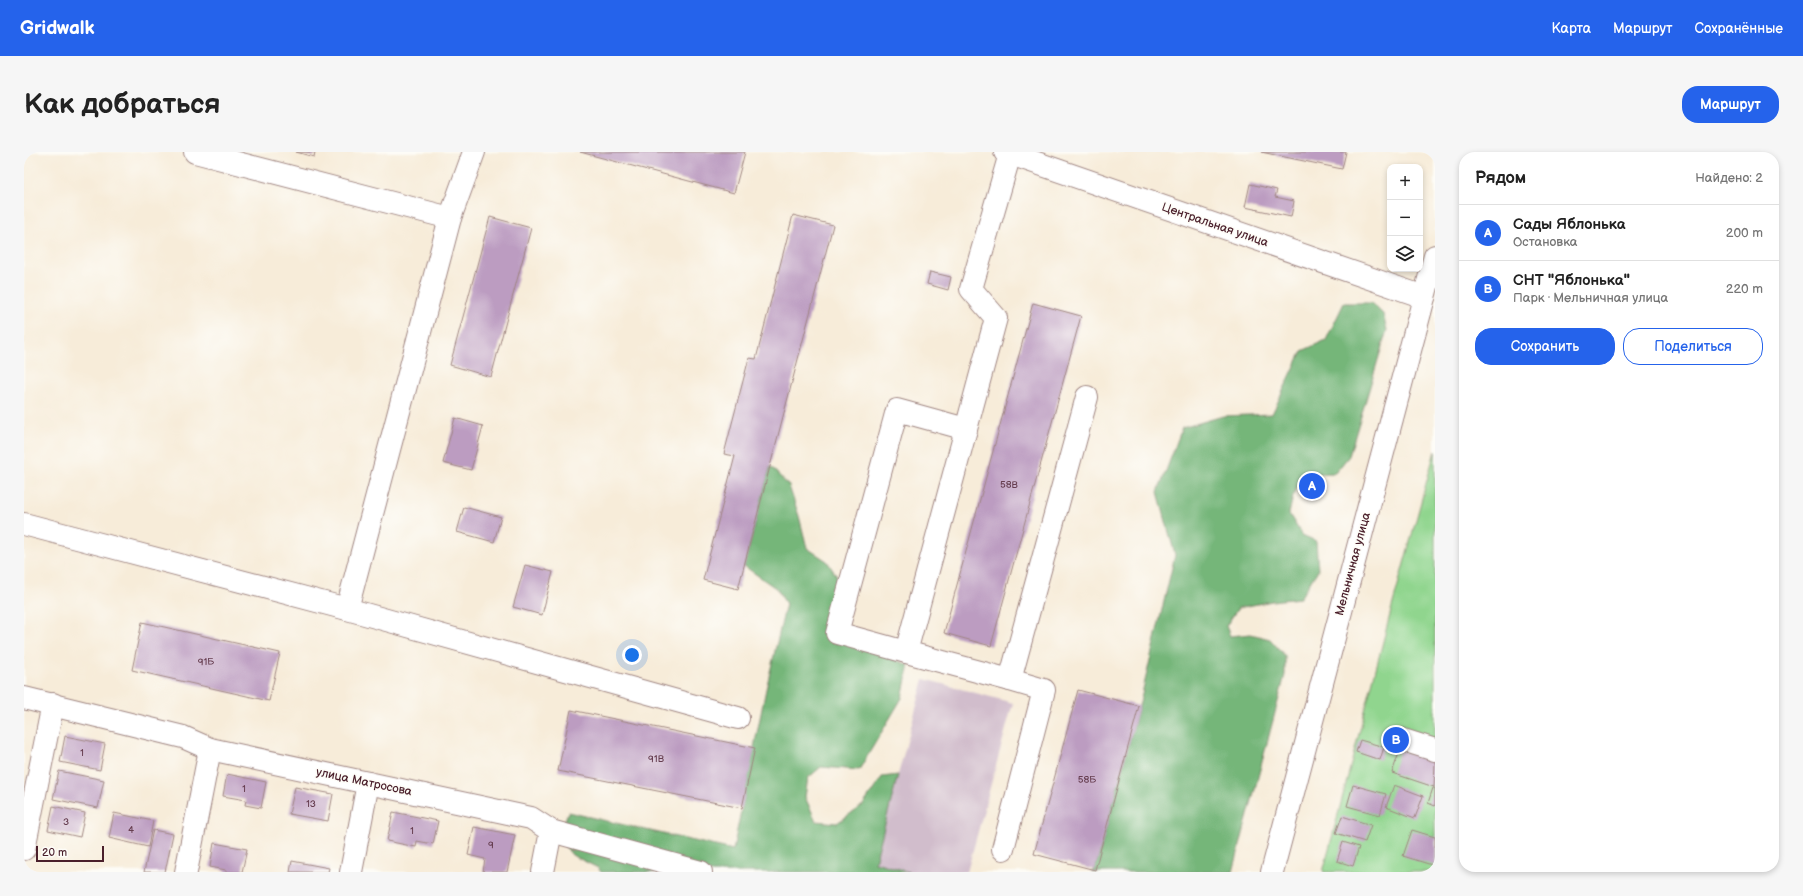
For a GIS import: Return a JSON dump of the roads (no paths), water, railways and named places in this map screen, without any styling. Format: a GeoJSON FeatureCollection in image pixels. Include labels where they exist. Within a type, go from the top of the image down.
{"type":"FeatureCollection","features":[{"type":"Feature","properties":{"kind":"street"},"geometry":{"type":"LineString","coordinates":[[195,152],[450,218]]}},
{"type":"Feature","properties":{"kind":"street"},"geometry":{"type":"LineString","coordinates":[[347,609],[450,218],[474,152]]}},
{"type":"Feature","properties":{"kind":"street"},"geometry":{"type":"LineString","coordinates":[[906,652],[996,318],[971,289],[1008,153]]}},
{"type":"Feature","properties":{"kind":"street","name":"Центральная улица"},"geometry":{"type":"LineString","coordinates":[[1008,153],[1424,297]]}},
{"type":"Feature","properties":{"kind":"street","name":"Мельничная улица"},"geometry":{"type":"LineString","coordinates":[[1272,872],[1435,256]]}},
{"type":"Feature","properties":{"kind":"street"},"geometry":{"type":"LineString","coordinates":[[1010,680],[1087,397]]}},
{"type":"Feature","properties":{"kind":"street"},"geometry":{"type":"LineString","coordinates":[[966,429],[897,410],[837,633],[1044,690],[1003,849]]}},
{"type":"Feature","properties":{"kind":"street"},"geometry":{"type":"LineString","coordinates":[[24,524],[347,609],[738,718]]}},
{"type":"Feature","properties":{"kind":"street","name":"улица Матросова"},"geometry":{"type":"LineString","coordinates":[[24,698],[183,737],[210,749],[531,818],[551,831],[701,872]]}},
{"type":"Feature","properties":{"kind":"street"},"geometry":{"type":"LineString","coordinates":[[24,849],[53,704]]}},
{"type":"Feature","properties":{"kind":"street"},"geometry":{"type":"LineString","coordinates":[[1400,739],[1435,750]]}},
{"type":"Feature","properties":{"kind":"street"},"geometry":{"type":"LineString","coordinates":[[186,872],[210,749]]}},
{"type":"Feature","properties":{"kind":"street"},"geometry":{"type":"LineString","coordinates":[[350,872],[368,783]]}},
{"type":"Feature","properties":{"kind":"street"},"geometry":{"type":"LineString","coordinates":[[543,872],[551,831]]}},
{"type":"Feature","properties":{"kind":"place","name":"Сады Яблонька"},"geometry":{"type":"Point","coordinates":[1312,486]}},
{"type":"Feature","properties":{"kind":"place","name":"СНТ \"Яблонька\""},"geometry":{"type":"Point","coordinates":[1396,740]}}]}
